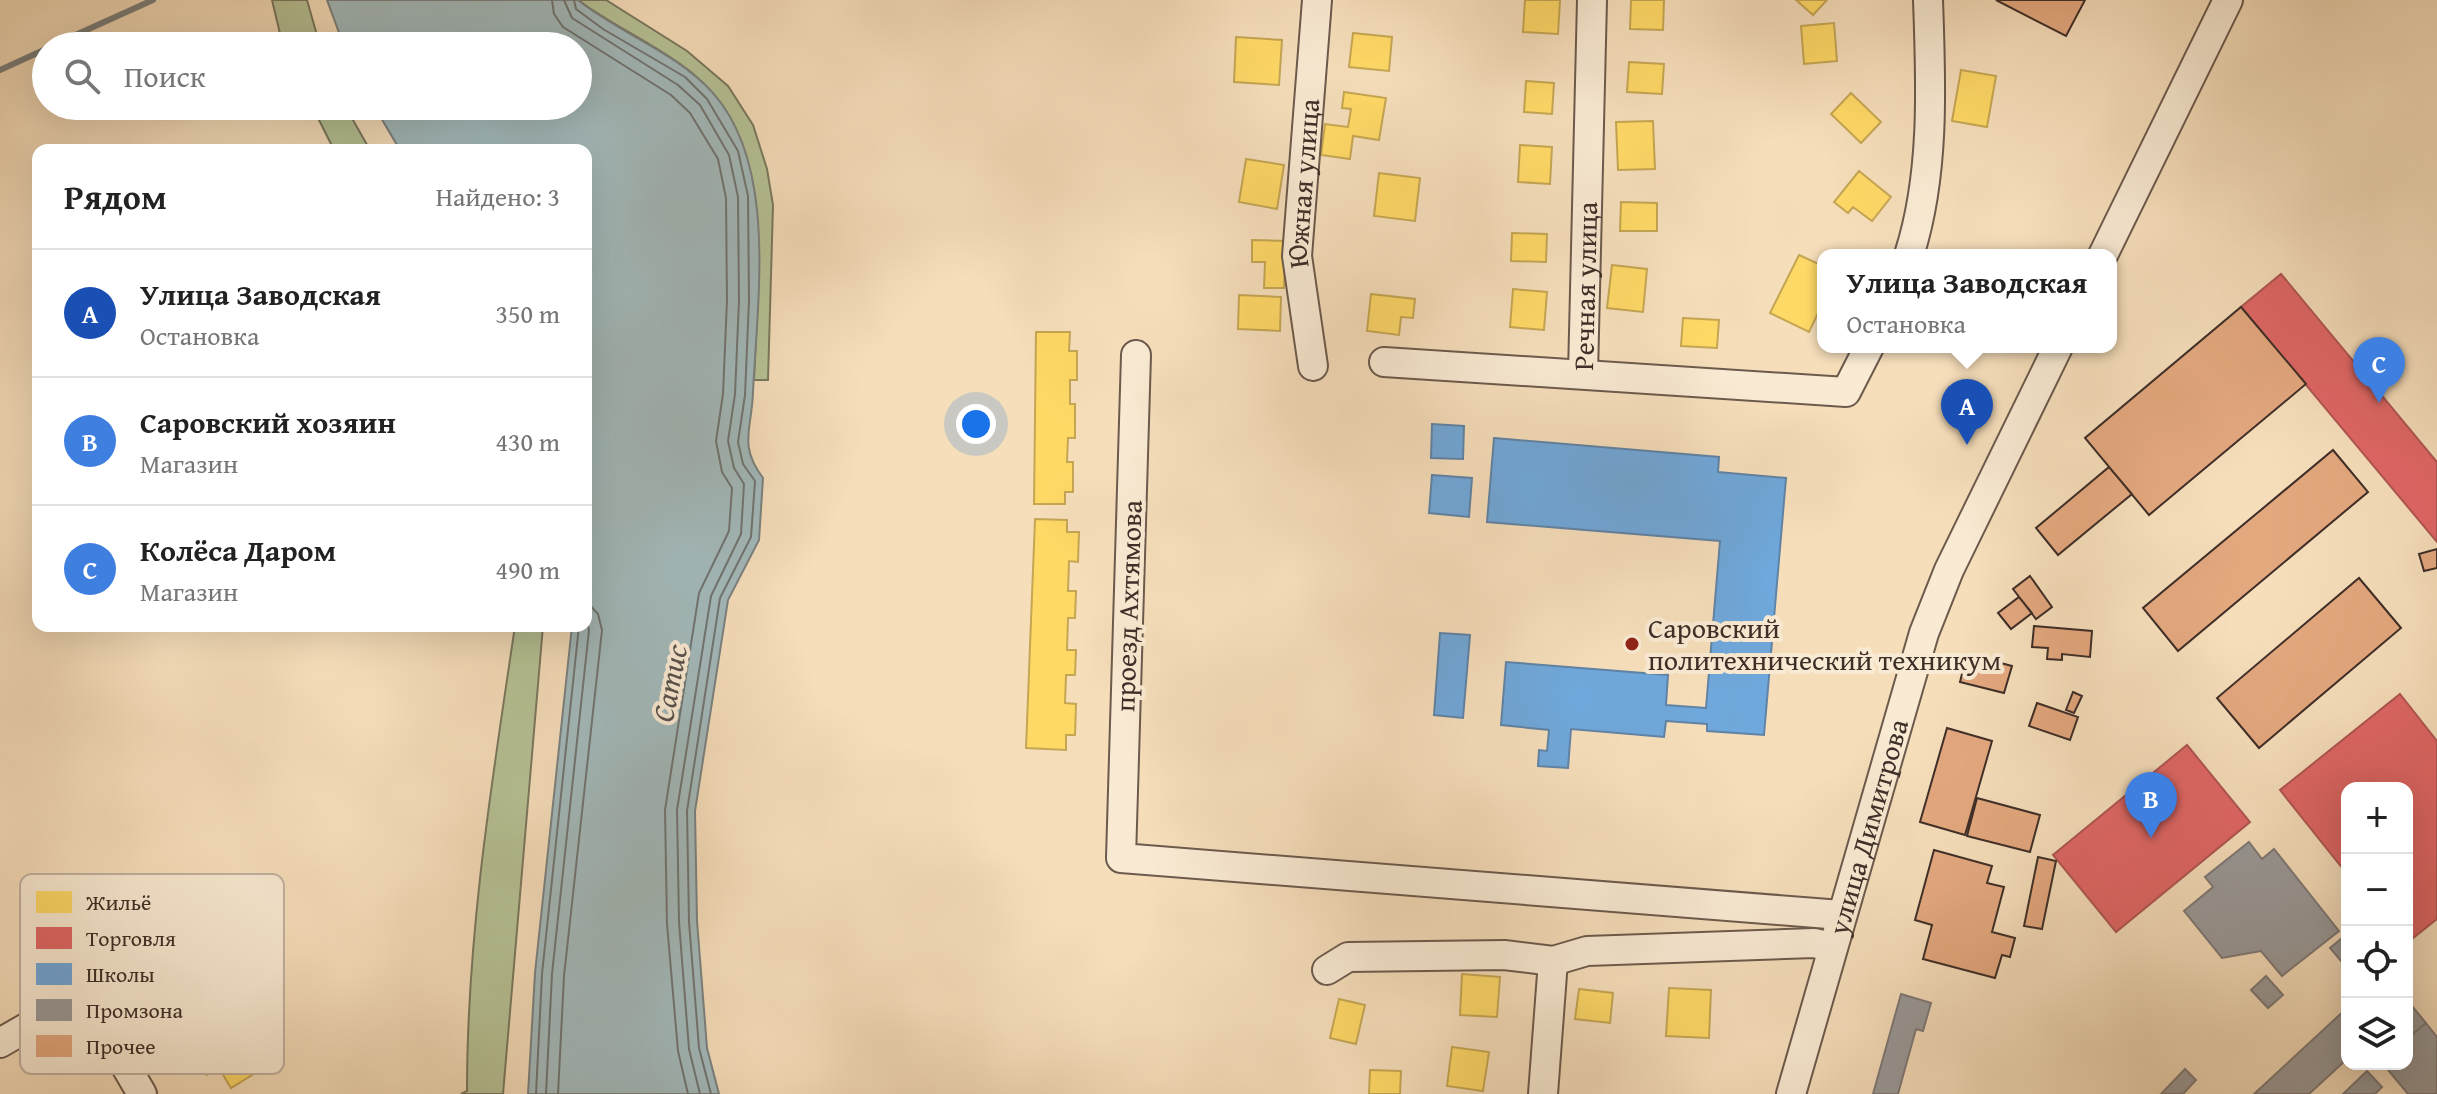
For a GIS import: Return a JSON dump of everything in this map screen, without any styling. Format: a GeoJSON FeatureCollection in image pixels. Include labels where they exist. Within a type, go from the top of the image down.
{"type":"FeatureCollection","features":[{"type":"Feature","properties":{"kind":"street","name":"Южная улица"},"geometry":{"type":"LineString","coordinates":[[1313,366],[1297,256],[1317,0]]}},
{"type":"Feature","properties":{"kind":"street","name":"Речная улица"},"geometry":{"type":"LineString","coordinates":[[1384,362],[1583,374],[1592,0]]}},
{"type":"Feature","properties":{"kind":"street"},"geometry":{"type":"LineString","coordinates":[[1911,249],[1923,212],[1930,59],[1928,0]]}},
{"type":"Feature","properties":{"kind":"street"},"geometry":{"type":"LineString","coordinates":[[2106,249],[2228,0]]}},
{"type":"Feature","properties":{"kind":"street"},"geometry":{"type":"LineString","coordinates":[[1583,374],[1846,392],[1866,353]]}},
{"type":"Feature","properties":{"kind":"street","name":"улица Димитрова"},"geometry":{"type":"LineString","coordinates":[[1791,1094],[1902,702],[1935,601],[2055,353]]}},
{"type":"Feature","properties":{"kind":"street","name":"проезд Ахтямова"},"geometry":{"type":"LineString","coordinates":[[1136,355],[1121,858],[1841,915]]}},
{"type":"Feature","properties":{"kind":"street"},"geometry":{"type":"LineString","coordinates":[[1327,970],[1348,957],[1504,955],[1553,961],[1587,951],[1702,944],[1814,943],[1832,947]]}},
{"type":"Feature","properties":{"kind":"street"},"geometry":{"type":"LineString","coordinates":[[1543,1094],[1553,961]]}},
{"type":"Feature","properties":{"kind":"street"},"geometry":{"type":"LineString","coordinates":[[0,1043],[20,1031]]}},
{"type":"Feature","properties":{"kind":"street"},"geometry":{"type":"LineString","coordinates":[[130,1074],[142,1094]]}},
{"type":"Feature","properties":{"kind":"green space"},"geometry":{"type":"Polygon","coordinates":[[[272,0],[307,0],[316,32],[280,32],[272,0]]]}},
{"type":"Feature","properties":{"kind":"green space"},"geometry":{"type":"Polygon","coordinates":[[[578,0],[606,0],[687,51],[728,86],[753,125],[767,169],[773,205],[768,380],[754,380],[758,301],[756,216],[750,175],[738,136],[719,102],[692,73],[578,0]]]}},
{"type":"Feature","properties":{"kind":"green space"},"geometry":{"type":"Polygon","coordinates":[[[319,120],[353,120],[367,144],[331,144],[319,120]]]}},
{"type":"Feature","properties":{"kind":"green space"},"geometry":{"type":"Polygon","coordinates":[[[514,632],[542,632],[503,1094],[461,1094],[467,1091],[476,916],[514,632]]]}},
{"type":"Feature","properties":{"kind":"water","name":"Сатис"},"geometry":{"type":"Polygon","coordinates":[[[327,0],[578,0],[682,66],[713,93],[734,123],[747,158],[759,236],[758,317],[748,436],[751,456],[763,478],[759,540],[728,600],[695,811],[697,921],[707,1048],[719,1094],[528,1094],[535,973],[571,632],[592,632],[592,144],[396,144],[382,120],[592,120],[592,32],[339,32],[327,0]]]}},
{"type":"Feature","properties":{"kind":"building: Жильё"},"geometry":{"type":"Polygon","coordinates":[[[1525,0],[1560,0],[1558,34],[1523,32],[1525,0]]]}},
{"type":"Feature","properties":{"kind":"building: Жильё"},"geometry":{"type":"Polygon","coordinates":[[[1631,0],[1664,0],[1663,30],[1630,29],[1631,0]]]}},
{"type":"Feature","properties":{"kind":"building: Жильё"},"geometry":{"type":"Polygon","coordinates":[[[1796,0],[1827,0],[1813,15],[1796,0]]]}},
{"type":"Feature","properties":{"kind":"building: Жильё"},"geometry":{"type":"Polygon","coordinates":[[[1834,23],[1837,61],[1804,64],[1801,26],[1834,23]]]}},
{"type":"Feature","properties":{"kind":"building: Жильё"},"geometry":{"type":"Polygon","coordinates":[[[1353,33],[1392,37],[1389,71],[1349,67],[1353,33]]]}},
{"type":"Feature","properties":{"kind":"building: Жильё"},"geometry":{"type":"Polygon","coordinates":[[[1236,37],[1282,40],[1279,85],[1234,82],[1236,37]]]}},
{"type":"Feature","properties":{"kind":"building: Жильё"},"geometry":{"type":"Polygon","coordinates":[[[1629,62],[1664,64],[1662,94],[1627,92],[1629,62]]]}},
{"type":"Feature","properties":{"kind":"building: Жильё"},"geometry":{"type":"Polygon","coordinates":[[[1961,70],[1996,76],[1987,127],[1952,121],[1961,70]]]}},
{"type":"Feature","properties":{"kind":"building: Жильё"},"geometry":{"type":"Polygon","coordinates":[[[1526,81],[1554,83],[1552,114],[1524,112],[1526,81]]]}},
{"type":"Feature","properties":{"kind":"building: Жильё"},"geometry":{"type":"Polygon","coordinates":[[[1344,92],[1386,98],[1379,140],[1353,136],[1350,159],[1321,155],[1325,124],[1348,127],[1351,109],[1342,108],[1344,92]]]}},
{"type":"Feature","properties":{"kind":"building: Жильё"},"geometry":{"type":"Polygon","coordinates":[[[1851,93],[1881,122],[1861,143],[1831,114],[1851,93]]]}},
{"type":"Feature","properties":{"kind":"building: Жильё"},"geometry":{"type":"Polygon","coordinates":[[[1653,121],[1655,169],[1618,170],[1616,122],[1653,121]]]}},
{"type":"Feature","properties":{"kind":"building: Жильё"},"geometry":{"type":"Polygon","coordinates":[[[1520,145],[1552,147],[1550,184],[1518,182],[1520,145]]]}},
{"type":"Feature","properties":{"kind":"building: Жильё"},"geometry":{"type":"Polygon","coordinates":[[[1246,159],[1284,165],[1277,209],[1239,202],[1246,159]]]}},
{"type":"Feature","properties":{"kind":"building: Жильё"},"geometry":{"type":"Polygon","coordinates":[[[1859,171],[1891,197],[1872,221],[1853,207],[1848,213],[1834,202],[1859,171]]]}},
{"type":"Feature","properties":{"kind":"building: Жильё"},"geometry":{"type":"Polygon","coordinates":[[[1379,173],[1420,178],[1415,221],[1374,216],[1379,173]]]}},
{"type":"Feature","properties":{"kind":"building: Жильё"},"geometry":{"type":"Polygon","coordinates":[[[1621,202],[1657,203],[1657,231],[1620,231],[1621,202]]]}},
{"type":"Feature","properties":{"kind":"building: Жильё"},"geometry":{"type":"Polygon","coordinates":[[[1512,233],[1547,234],[1546,262],[1511,261],[1512,233]]]}},
{"type":"Feature","properties":{"kind":"building: Жильё"},"geometry":{"type":"Polygon","coordinates":[[[1252,240],[1286,241],[1284,288],[1264,288],[1265,262],[1252,262],[1252,240]]]}},
{"type":"Feature","properties":{"kind":"building: Жильё"},"geometry":{"type":"Polygon","coordinates":[[[1799,255],[1817,263],[1817,315],[1809,332],[1770,313],[1799,255]]]}},
{"type":"Feature","properties":{"kind":"building: Жильё"},"geometry":{"type":"Polygon","coordinates":[[[1612,265],[1647,269],[1643,312],[1607,308],[1612,265]]]}},
{"type":"Feature","properties":{"kind":"building: Жильё"},"geometry":{"type":"Polygon","coordinates":[[[1513,289],[1547,292],[1544,330],[1510,327],[1513,289]]]}},
{"type":"Feature","properties":{"kind":"building: Жильё"},"geometry":{"type":"Polygon","coordinates":[[[1371,294],[1415,299],[1413,318],[1401,317],[1399,335],[1367,331],[1371,294]]]}},
{"type":"Feature","properties":{"kind":"building: Жильё"},"geometry":{"type":"Polygon","coordinates":[[[1239,295],[1281,297],[1280,331],[1238,329],[1239,295]]]}},
{"type":"Feature","properties":{"kind":"building: Жильё"},"geometry":{"type":"Polygon","coordinates":[[[1683,318],[1719,320],[1717,348],[1681,346],[1683,318]]]}},
{"type":"Feature","properties":{"kind":"building: Жильё"},"geometry":{"type":"Polygon","coordinates":[[[1036,332],[1070,332],[1069,351],[1077,351],[1077,380],[1070,380],[1070,404],[1075,404],[1075,438],[1068,438],[1067,462],[1073,462],[1073,492],[1065,492],[1065,504],[1034,504],[1036,332]]]}},
{"type":"Feature","properties":{"kind":"building: Жильё"},"geometry":{"type":"Polygon","coordinates":[[[1035,519],[1067,520],[1067,532],[1079,532],[1078,562],[1069,561],[1068,591],[1076,591],[1075,618],[1068,618],[1067,650],[1076,650],[1075,675],[1066,675],[1065,703],[1076,704],[1075,735],[1066,735],[1066,750],[1026,748],[1035,519]]]}},
{"type":"Feature","properties":{"kind":"building: Жильё"},"geometry":{"type":"Polygon","coordinates":[[[1462,974],[1500,977],[1497,1017],[1460,1015],[1462,974]]]}},
{"type":"Feature","properties":{"kind":"building: Жильё"},"geometry":{"type":"Polygon","coordinates":[[[1669,988],[1711,990],[1709,1038],[1666,1036],[1669,988]]]}},
{"type":"Feature","properties":{"kind":"building: Жильё"},"geometry":{"type":"Polygon","coordinates":[[[1579,989],[1613,993],[1610,1023],[1575,1019],[1579,989]]]}},
{"type":"Feature","properties":{"kind":"building: Жильё"},"geometry":{"type":"Polygon","coordinates":[[[1339,999],[1365,1005],[1356,1044],[1330,1038],[1339,999]]]}},
{"type":"Feature","properties":{"kind":"building: Жильё"},"geometry":{"type":"Polygon","coordinates":[[[1452,1047],[1489,1052],[1483,1091],[1447,1086],[1452,1047]]]}},
{"type":"Feature","properties":{"kind":"building: Жильё"},"geometry":{"type":"Polygon","coordinates":[[[1370,1070],[1401,1071],[1400,1094],[1369,1094],[1370,1070]]]}},
{"type":"Feature","properties":{"kind":"building: Жильё"},"geometry":{"type":"Polygon","coordinates":[[[223,1074],[254,1074],[231,1088],[223,1074]]]}},
{"type":"Feature","properties":{"kind":"building: Торговля"},"geometry":{"type":"Polygon","coordinates":[[[2281,274],[2437,462],[2437,542],[2241,307],[2281,274]]]}},
{"type":"Feature","properties":{"kind":"building: Торговля"},"geometry":{"type":"Polygon","coordinates":[[[2400,694],[2437,741],[2437,919],[2413,938],[2413,782],[2341,782],[2341,866],[2280,790],[2400,694]]]}},
{"type":"Feature","properties":{"kind":"building: Торговля"},"geometry":{"type":"Polygon","coordinates":[[[2187,745],[2250,822],[2116,932],[2053,855],[2187,745]]]}},
{"type":"Feature","properties":{"kind":"building: Школы"},"geometry":{"type":"Polygon","coordinates":[[[1432,424],[1464,426],[1463,459],[1431,458],[1432,424]]]}},
{"type":"Feature","properties":{"kind":"building: Школы"},"geometry":{"type":"Polygon","coordinates":[[[1494,438],[1719,457],[1718,472],[1786,478],[1764,735],[1707,731],[1707,724],[1666,721],[1664,737],[1571,729],[1568,768],[1538,766],[1539,750],[1547,751],[1549,730],[1501,725],[1506,662],[1668,675],[1666,705],[1706,708],[1720,541],[1487,522],[1494,438]]]}},
{"type":"Feature","properties":{"kind":"building: Школы"},"geometry":{"type":"Polygon","coordinates":[[[1432,475],[1472,478],[1469,517],[1429,513],[1432,475]]]}},
{"type":"Feature","properties":{"kind":"building: Школы"},"geometry":{"type":"Polygon","coordinates":[[[1440,633],[1470,635],[1463,718],[1434,715],[1440,633]]]}},
{"type":"Feature","properties":{"kind":"building: Промзона"},"geometry":{"type":"Polygon","coordinates":[[[2249,842],[2262,859],[2274,849],[2339,931],[2282,976],[2261,951],[2222,958],[2184,911],[2213,887],[2205,877],[2249,842]]]}},
{"type":"Feature","properties":{"kind":"building: Промзона"},"geometry":{"type":"Polygon","coordinates":[[[2341,939],[2341,961],[2330,948],[2341,939]]]}},
{"type":"Feature","properties":{"kind":"building: Промзона"},"geometry":{"type":"Polygon","coordinates":[[[2266,976],[2283,995],[2268,1008],[2251,990],[2266,976]]]}},
{"type":"Feature","properties":{"kind":"building: Промзона"},"geometry":{"type":"Polygon","coordinates":[[[1901,994],[1931,1003],[1923,1031],[1916,1029],[1898,1094],[1873,1094],[1901,994]]]}},
{"type":"Feature","properties":{"kind":"building: Промзона"},"geometry":{"type":"Polygon","coordinates":[[[2413,1007],[2426,1023],[2413,1034],[2413,1007]]]}},
{"type":"Feature","properties":{"kind":"building: Промзона"},"geometry":{"type":"Polygon","coordinates":[[[2341,1014],[2341,1065],[2309,1094],[2254,1094],[2341,1014]]]}},
{"type":"Feature","properties":{"kind":"building: Промзона"},"geometry":{"type":"Polygon","coordinates":[[[2426,1023],[2437,1037],[2437,1094],[2408,1094],[2388,1070],[2413,1070],[2413,1034],[2426,1023]]]}},
{"type":"Feature","properties":{"kind":"building: Промзона"},"geometry":{"type":"Polygon","coordinates":[[[2185,1069],[2196,1080],[2183,1094],[2161,1094],[2185,1069]]]}},
{"type":"Feature","properties":{"kind":"building: Промзона"},"geometry":{"type":"Polygon","coordinates":[[[2367,1071],[2382,1087],[2375,1094],[2343,1094],[2367,1071]]]}},
{"type":"Feature","properties":{"kind":"building: Прочее"},"geometry":{"type":"Polygon","coordinates":[[[1996,0],[2085,0],[2066,36],[1996,0]]]}},
{"type":"Feature","properties":{"kind":"building: Прочее"},"geometry":{"type":"Polygon","coordinates":[[[2241,307],[2306,384],[2149,515],[2085,438],[2241,307]]]}},
{"type":"Feature","properties":{"kind":"building: Прочее"},"geometry":{"type":"Polygon","coordinates":[[[2333,450],[2368,492],[2178,651],[2143,608],[2333,450]]]}},
{"type":"Feature","properties":{"kind":"building: Прочее"},"geometry":{"type":"Polygon","coordinates":[[[2109,467],[2132,494],[2058,555],[2036,528],[2109,467]]]}},
{"type":"Feature","properties":{"kind":"building: Прочее"},"geometry":{"type":"Polygon","coordinates":[[[2437,549],[2437,568],[2424,571],[2419,554],[2437,549]]]}},
{"type":"Feature","properties":{"kind":"building: Прочее"},"geometry":{"type":"Polygon","coordinates":[[[2030,576],[2052,607],[2036,619],[2013,589],[2030,576]]]}},
{"type":"Feature","properties":{"kind":"building: Прочее"},"geometry":{"type":"Polygon","coordinates":[[[2359,578],[2401,628],[2259,748],[2217,698],[2359,578]]]}},
{"type":"Feature","properties":{"kind":"building: Прочее"},"geometry":{"type":"Polygon","coordinates":[[[2019,597],[2032,613],[2011,629],[1998,613],[2019,597]]]}},
{"type":"Feature","properties":{"kind":"building: Прочее"},"geometry":{"type":"Polygon","coordinates":[[[2034,626],[2092,631],[2090,657],[2062,654],[2062,660],[2047,659],[2048,648],[2032,647],[2034,626]]]}},
{"type":"Feature","properties":{"kind":"building: Прочее"},"geometry":{"type":"Polygon","coordinates":[[[1967,654],[2012,666],[2004,693],[1960,682],[1967,654]]]}},
{"type":"Feature","properties":{"kind":"building: Прочее"},"geometry":{"type":"Polygon","coordinates":[[[2073,692],[2082,696],[2074,713],[2066,710],[2073,692]]]}},
{"type":"Feature","properties":{"kind":"building: Прочее"},"geometry":{"type":"Polygon","coordinates":[[[2037,703],[2078,717],[2070,740],[2029,726],[2037,703]]]}},
{"type":"Feature","properties":{"kind":"building: Прочее"},"geometry":{"type":"Polygon","coordinates":[[[1947,728],[1992,741],[1965,835],[1920,822],[1947,728]]]}},
{"type":"Feature","properties":{"kind":"building: Прочее"},"geometry":{"type":"Polygon","coordinates":[[[1977,798],[2040,815],[2030,852],[1967,836],[1977,798]]]}},
{"type":"Feature","properties":{"kind":"building: Прочее"},"geometry":{"type":"Polygon","coordinates":[[[1934,850],[1992,866],[1987,883],[2004,887],[1992,932],[2015,938],[2010,957],[2002,955],[1995,978],[1923,959],[1932,925],[1915,920],[1934,850]]]}},
{"type":"Feature","properties":{"kind":"building: Прочее"},"geometry":{"type":"Polygon","coordinates":[[[2038,857],[2056,861],[2042,929],[2024,926],[2038,857]]]}},
{"type":"Feature","properties":{"kind":"waterway"},"geometry":{"type":"LineString","coordinates":[[82,32],[153,0]]}},
{"type":"Feature","properties":{"kind":"waterway"},"geometry":{"type":"LineString","coordinates":[[0,70],[32,55]]}},
{"type":"Feature","properties":{"kind":"place","name":"Колёса Даром"},"geometry":{"type":"Point","coordinates":[2379,403]}},
{"type":"Feature","properties":{"kind":"place","name":"Улица Заводская"},"geometry":{"type":"Point","coordinates":[1967,445]}},
{"type":"Feature","properties":{"kind":"place","name":"Саровский политехнический техникум"},"geometry":{"type":"Point","coordinates":[1632,644]}},
{"type":"Feature","properties":{"kind":"place","name":"Саровский хозяин"},"geometry":{"type":"Point","coordinates":[2151,838]}}]}
